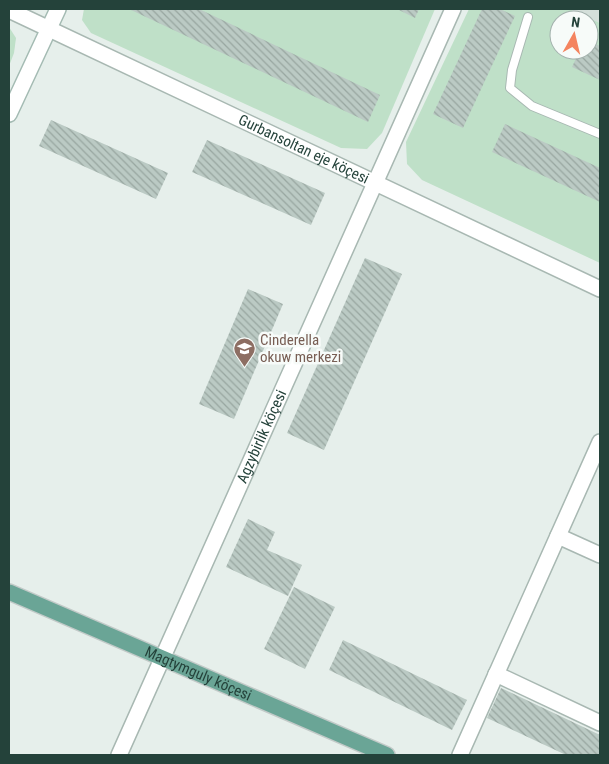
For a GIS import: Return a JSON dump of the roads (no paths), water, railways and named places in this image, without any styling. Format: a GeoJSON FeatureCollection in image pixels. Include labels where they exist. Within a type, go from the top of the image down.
{"type":"FeatureCollection","features":[{"type":"Feature","properties":{"kind":"main road","name":"Magtymguly köçesi"},"geometry":{"type":"LineString","coordinates":[[9,592],[387,755]]}},
{"type":"Feature","properties":{"kind":"street"},"geometry":{"type":"LineString","coordinates":[[9,114],[58,9]]}},
{"type":"Feature","properties":{"kind":"street","name":"Agzybirlik köçesi"},"geometry":{"type":"LineString","coordinates":[[119,755],[453,9]]}},
{"type":"Feature","properties":{"kind":"street","name":"Gurbansoltan eje köçesi"},"geometry":{"type":"LineString","coordinates":[[9,10],[600,289]]}},
{"type":"Feature","properties":{"kind":"street"},"geometry":{"type":"LineString","coordinates":[[460,755],[600,442]]}},
{"type":"Feature","properties":{"kind":"street"},"geometry":{"type":"LineString","coordinates":[[558,536],[600,555]]}},
{"type":"Feature","properties":{"kind":"street"},"geometry":{"type":"LineString","coordinates":[[496,674],[600,723]]}},
{"type":"Feature","properties":{"kind":"lane"},"geometry":{"type":"LineString","coordinates":[[528,17],[512,70],[510,88],[532,106],[600,134]]}},
{"type":"Feature","properties":{"kind":"place","name":"Cinderella okuw merkezi"},"geometry":{"type":"Point","coordinates":[244,368]}}]}
